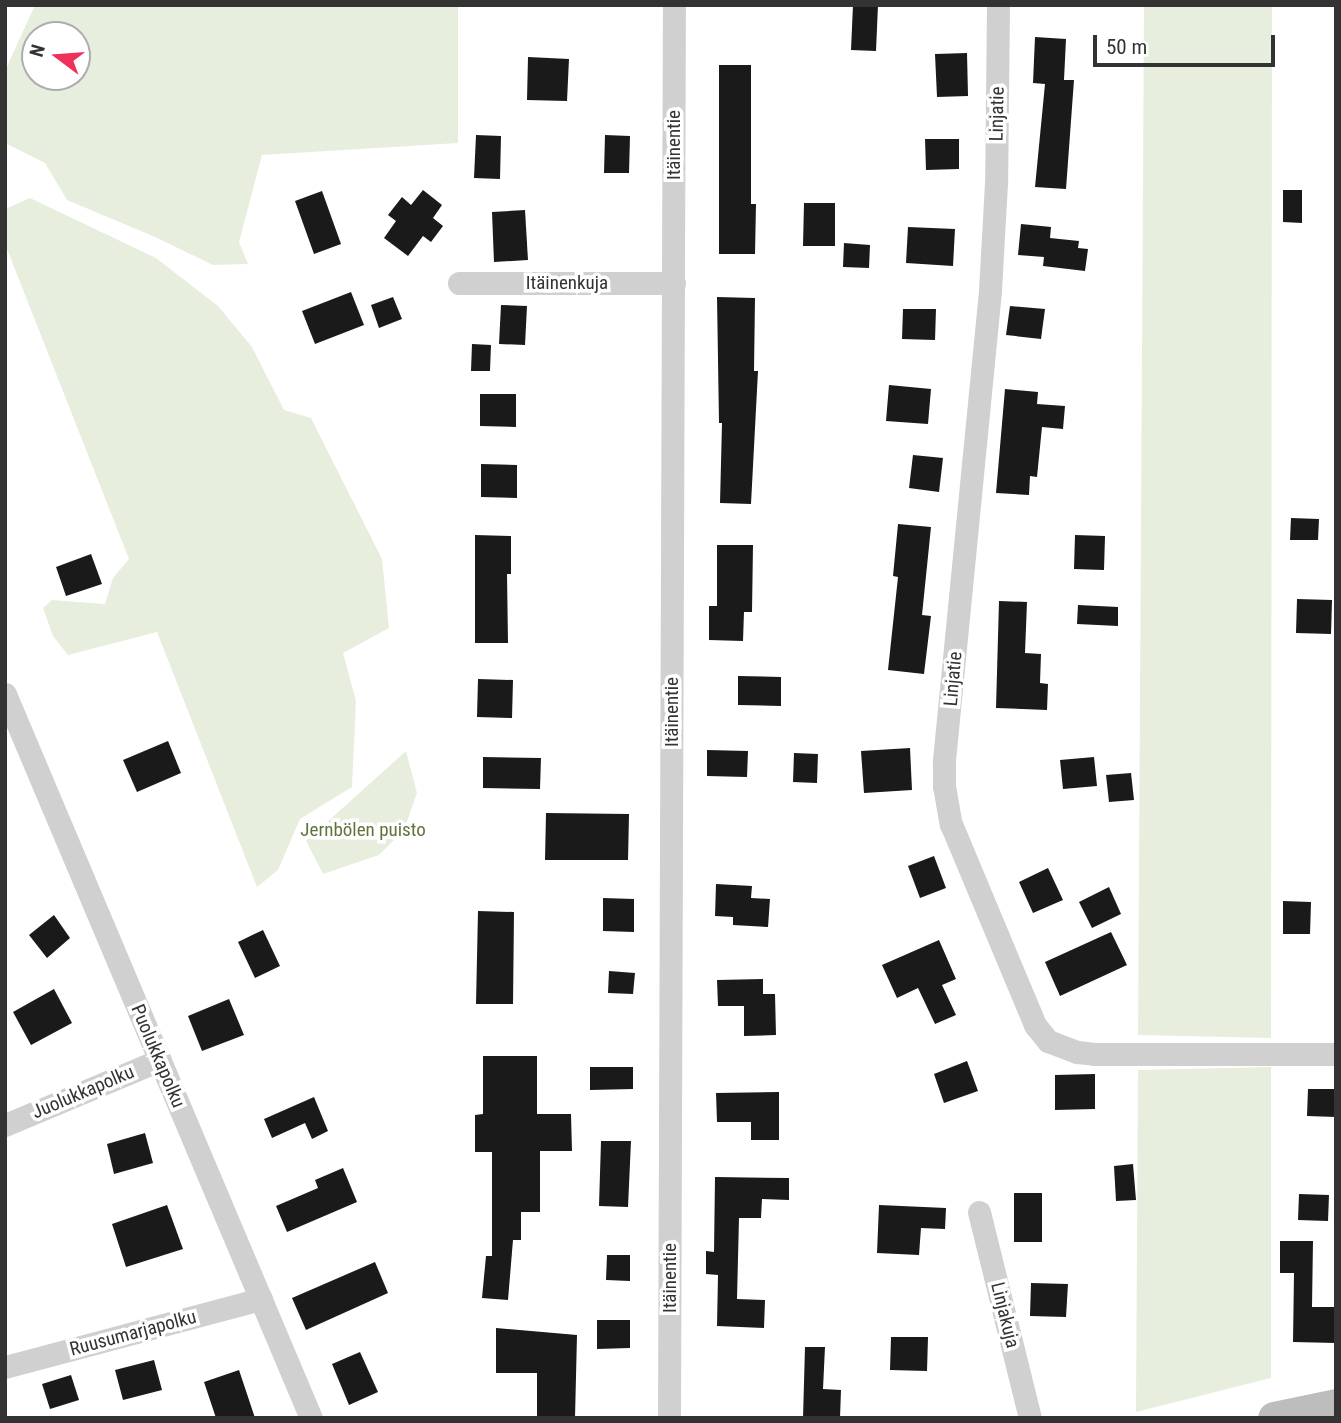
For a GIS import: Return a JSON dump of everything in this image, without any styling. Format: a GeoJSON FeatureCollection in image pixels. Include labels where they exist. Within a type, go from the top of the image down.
{"type":"FeatureCollection","features":[{"type":"Feature","properties":{"kind":"street","name":"Itäinentie"},"geometry":{"type":"LineString","coordinates":[[669,1418],[674,5]]}},
{"type":"Feature","properties":{"kind":"street","name":"Linjatie"},"geometry":{"type":"LineString","coordinates":[[998,5],[996,172],[990,291],[944,764],[944,786],[951,824],[1035,1025],[1048,1041],[1076,1052],[1095,1054],[1336,1054]]}},
{"type":"Feature","properties":{"kind":"street","name":"Itäinenkuja"},"geometry":{"type":"LineString","coordinates":[[459,283],[674,283]]}},
{"type":"Feature","properties":{"kind":"street","name":"Puolukkapolku"},"geometry":{"type":"LineString","coordinates":[[5,694],[311,1418]]}},
{"type":"Feature","properties":{"kind":"street","name":"Juolukkapolku"},"geometry":{"type":"LineString","coordinates":[[5,1125],[160,1060]]}},
{"type":"Feature","properties":{"kind":"street","name":"Linjakuja"},"geometry":{"type":"LineString","coordinates":[[979,1212],[1030,1418]]}},
{"type":"Feature","properties":{"kind":"street","name":"Ruusumarjapolku"},"geometry":{"type":"LineString","coordinates":[[5,1367],[261,1299]]}},
{"type":"Feature","properties":{"kind":"street"},"geometry":{"type":"LineString","coordinates":[[1274,1418],[1336,1405]]}},
{"type":"Feature","properties":{"kind":"green space"},"geometry":{"type":"Polygon","coordinates":[[[35,5],[458,5],[458,143],[262,155],[239,242],[248,264],[213,265],[67,200],[45,163],[5,143],[5,71],[21,36],[21,91],[91,91],[91,21],[28,21],[35,5]]]}},
{"type":"Feature","properties":{"kind":"green space"},"geometry":{"type":"Polygon","coordinates":[[[1144,5],[1272,5],[1271,1038],[1138,1035],[1144,5]]]}},
{"type":"Feature","properties":{"kind":"green space"},"geometry":{"type":"Polygon","coordinates":[[[30,198],[156,258],[218,306],[252,347],[284,410],[311,418],[382,559],[389,628],[343,653],[356,701],[352,787],[300,819],[278,870],[257,887],[157,632],[68,655],[53,636],[43,608],[52,600],[105,604],[113,578],[129,559],[5,244],[5,209],[30,198]]]}},
{"type":"Feature","properties":{"kind":"green space","name":"Jernbölen puisto"},"geometry":{"type":"Polygon","coordinates":[[[406,751],[417,793],[404,830],[379,855],[323,874],[306,841],[406,751]]]}},
{"type":"Feature","properties":{"kind":"green space"},"geometry":{"type":"Polygon","coordinates":[[[1271,1067],[1271,1378],[1136,1412],[1138,1070],[1271,1067]]]}},
{"type":"Feature","properties":{"kind":"building"},"geometry":{"type":"Polygon","coordinates":[[[853,5],[878,5],[876,51],[851,50],[853,5]]]}},
{"type":"Feature","properties":{"kind":"building"},"geometry":{"type":"Polygon","coordinates":[[[1035,37],[1066,39],[1064,80],[1074,80],[1066,189],[1035,187],[1045,84],[1033,83],[1035,37]]]}},
{"type":"Feature","properties":{"kind":"building"},"geometry":{"type":"Polygon","coordinates":[[[967,53],[968,96],[937,97],[935,54],[967,53]]]}},
{"type":"Feature","properties":{"kind":"building"},"geometry":{"type":"Polygon","coordinates":[[[528,57],[569,59],[567,101],[527,100],[528,57]]]}},
{"type":"Feature","properties":{"kind":"building"},"geometry":{"type":"Polygon","coordinates":[[[719,65],[751,65],[751,204],[756,204],[755,254],[719,254],[719,65]]]}},
{"type":"Feature","properties":{"kind":"building"},"geometry":{"type":"Polygon","coordinates":[[[476,135],[501,136],[500,179],[474,178],[476,135]]]}},
{"type":"Feature","properties":{"kind":"building"},"geometry":{"type":"Polygon","coordinates":[[[605,135],[630,136],[629,173],[604,173],[605,135]]]}},
{"type":"Feature","properties":{"kind":"building"},"geometry":{"type":"Polygon","coordinates":[[[925,139],[959,139],[959,169],[926,170],[925,139]]]}},
{"type":"Feature","properties":{"kind":"building"},"geometry":{"type":"Polygon","coordinates":[[[423,190],[442,205],[433,218],[443,226],[431,242],[423,236],[408,256],[384,238],[396,221],[388,215],[402,197],[411,205],[423,190]]]}},
{"type":"Feature","properties":{"kind":"building"},"geometry":{"type":"Polygon","coordinates":[[[1283,190],[1302,190],[1302,223],[1283,222],[1283,190]]]}},
{"type":"Feature","properties":{"kind":"building"},"geometry":{"type":"Polygon","coordinates":[[[322,191],[341,244],[314,254],[295,201],[322,191]]]}},
{"type":"Feature","properties":{"kind":"building"},"geometry":{"type":"Polygon","coordinates":[[[804,203],[835,203],[835,246],[803,246],[804,203]]]}},
{"type":"Feature","properties":{"kind":"building"},"geometry":{"type":"Polygon","coordinates":[[[525,210],[528,260],[494,262],[492,212],[525,210]]]}},
{"type":"Feature","properties":{"kind":"building"},"geometry":{"type":"Polygon","coordinates":[[[1021,224],[1051,227],[1050,238],[1079,241],[1078,248],[1088,249],[1085,271],[1043,266],[1044,257],[1018,255],[1021,224]]]}},
{"type":"Feature","properties":{"kind":"building"},"geometry":{"type":"Polygon","coordinates":[[[908,227],[955,229],[953,266],[906,263],[908,227]]]}},
{"type":"Feature","properties":{"kind":"building"},"geometry":{"type":"Polygon","coordinates":[[[844,243],[870,245],[869,268],[843,267],[844,243]]]}},
{"type":"Feature","properties":{"kind":"building"},"geometry":{"type":"Polygon","coordinates":[[[351,292],[364,325],[315,344],[302,311],[351,292]]]}},
{"type":"Feature","properties":{"kind":"building"},"geometry":{"type":"Polygon","coordinates":[[[393,297],[402,319],[379,328],[371,305],[393,297]]]}},
{"type":"Feature","properties":{"kind":"building"},"geometry":{"type":"Polygon","coordinates":[[[717,297],[755,298],[754,371],[758,371],[751,504],[720,503],[722,423],[719,423],[717,297]]]}},
{"type":"Feature","properties":{"kind":"building"},"geometry":{"type":"Polygon","coordinates":[[[501,305],[527,306],[525,345],[499,344],[501,305]]]}},
{"type":"Feature","properties":{"kind":"building"},"geometry":{"type":"Polygon","coordinates":[[[1010,306],[1045,309],[1041,339],[1006,335],[1010,306]]]}},
{"type":"Feature","properties":{"kind":"building"},"geometry":{"type":"Polygon","coordinates":[[[903,309],[936,309],[935,340],[902,339],[903,309]]]}},
{"type":"Feature","properties":{"kind":"building"},"geometry":{"type":"Polygon","coordinates":[[[472,344],[491,345],[490,371],[471,371],[472,344]]]}},
{"type":"Feature","properties":{"kind":"building"},"geometry":{"type":"Polygon","coordinates":[[[889,385],[931,389],[928,424],[886,421],[889,385]]]}},
{"type":"Feature","properties":{"kind":"building"},"geometry":{"type":"Polygon","coordinates":[[[1005,389],[1038,392],[1037,404],[1065,406],[1063,429],[1042,427],[1037,477],[1030,476],[1029,495],[996,493],[1005,389]]]}},
{"type":"Feature","properties":{"kind":"building"},"geometry":{"type":"Polygon","coordinates":[[[480,394],[516,394],[516,427],[480,426],[480,394]]]}},
{"type":"Feature","properties":{"kind":"building"},"geometry":{"type":"Polygon","coordinates":[[[913,455],[943,458],[939,492],[909,488],[913,455]]]}},
{"type":"Feature","properties":{"kind":"building"},"geometry":{"type":"Polygon","coordinates":[[[481,464],[517,465],[517,498],[481,497],[481,464]]]}},
{"type":"Feature","properties":{"kind":"building"},"geometry":{"type":"Polygon","coordinates":[[[1291,518],[1319,519],[1318,540],[1290,540],[1291,518]]]}},
{"type":"Feature","properties":{"kind":"building"},"geometry":{"type":"Polygon","coordinates":[[[898,524],[931,527],[922,615],[931,616],[924,674],[888,670],[898,577],[893,576],[898,524]]]}},
{"type":"Feature","properties":{"kind":"building"},"geometry":{"type":"Polygon","coordinates":[[[475,535],[511,536],[511,574],[507,574],[508,643],[475,643],[475,535]]]}},
{"type":"Feature","properties":{"kind":"building"},"geometry":{"type":"Polygon","coordinates":[[[1075,535],[1105,536],[1104,570],[1074,569],[1075,535]]]}},
{"type":"Feature","properties":{"kind":"building"},"geometry":{"type":"Polygon","coordinates":[[[717,545],[753,545],[752,612],[744,612],[743,641],[709,640],[709,606],[717,606],[717,545]]]}},
{"type":"Feature","properties":{"kind":"building"},"geometry":{"type":"Polygon","coordinates":[[[91,554],[102,584],[66,596],[56,567],[91,554]]]}},
{"type":"Feature","properties":{"kind":"building"},"geometry":{"type":"Polygon","coordinates":[[[1297,599],[1332,600],[1331,634],[1296,633],[1297,599]]]}},
{"type":"Feature","properties":{"kind":"building"},"geometry":{"type":"Polygon","coordinates":[[[999,601],[1027,602],[1025,653],[1041,654],[1040,683],[1048,684],[1047,710],[996,708],[999,601]]]}},
{"type":"Feature","properties":{"kind":"building"},"geometry":{"type":"Polygon","coordinates":[[[1078,605],[1118,607],[1118,626],[1077,624],[1078,605]]]}},
{"type":"Feature","properties":{"kind":"building"},"geometry":{"type":"Polygon","coordinates":[[[738,676],[781,677],[781,706],[738,705],[738,676]]]}},
{"type":"Feature","properties":{"kind":"building"},"geometry":{"type":"Polygon","coordinates":[[[478,679],[513,680],[512,718],[477,717],[478,679]]]}},
{"type":"Feature","properties":{"kind":"building"},"geometry":{"type":"Polygon","coordinates":[[[168,741],[181,773],[137,792],[123,760],[168,741]]]}},
{"type":"Feature","properties":{"kind":"building"},"geometry":{"type":"Polygon","coordinates":[[[910,748],[912,790],[864,793],[861,751],[910,748]]]}},
{"type":"Feature","properties":{"kind":"building"},"geometry":{"type":"Polygon","coordinates":[[[707,750],[748,751],[747,777],[707,776],[707,750]]]}},
{"type":"Feature","properties":{"kind":"building"},"geometry":{"type":"Polygon","coordinates":[[[794,753],[818,754],[817,783],[793,782],[794,753]]]}},
{"type":"Feature","properties":{"kind":"building"},"geometry":{"type":"Polygon","coordinates":[[[483,757],[541,758],[540,789],[483,788],[483,757]]]}},
{"type":"Feature","properties":{"kind":"building"},"geometry":{"type":"Polygon","coordinates":[[[1094,757],[1097,786],[1063,789],[1060,760],[1094,757]]]}},
{"type":"Feature","properties":{"kind":"building"},"geometry":{"type":"Polygon","coordinates":[[[1131,773],[1134,800],[1109,802],[1106,775],[1131,773]]]}},
{"type":"Feature","properties":{"kind":"building"},"geometry":{"type":"Polygon","coordinates":[[[546,813],[629,814],[628,860],[545,860],[546,813]]]}},
{"type":"Feature","properties":{"kind":"building"},"geometry":{"type":"Polygon","coordinates":[[[934,856],[946,888],[920,898],[908,866],[934,856]]]}},
{"type":"Feature","properties":{"kind":"building"},"geometry":{"type":"Polygon","coordinates":[[[1048,868],[1063,900],[1033,913],[1019,882],[1048,868]]]}},
{"type":"Feature","properties":{"kind":"building"},"geometry":{"type":"Polygon","coordinates":[[[716,884],[752,886],[751,898],[770,899],[768,927],[733,925],[733,917],[715,916],[716,884]]]}},
{"type":"Feature","properties":{"kind":"building"},"geometry":{"type":"Polygon","coordinates":[[[1109,887],[1121,914],[1092,928],[1079,902],[1109,887]]]}},
{"type":"Feature","properties":{"kind":"building"},"geometry":{"type":"Polygon","coordinates":[[[603,898],[634,899],[634,932],[603,931],[603,898]]]}},
{"type":"Feature","properties":{"kind":"building"},"geometry":{"type":"Polygon","coordinates":[[[1283,901],[1311,902],[1310,934],[1283,934],[1283,901]]]}},
{"type":"Feature","properties":{"kind":"building"},"geometry":{"type":"Polygon","coordinates":[[[478,911],[514,912],[513,1004],[476,1004],[478,911]]]}},
{"type":"Feature","properties":{"kind":"building"},"geometry":{"type":"Polygon","coordinates":[[[54,915],[70,938],[47,958],[29,935],[54,915]]]}},
{"type":"Feature","properties":{"kind":"building"},"geometry":{"type":"Polygon","coordinates":[[[263,930],[280,966],[255,978],[238,942],[263,930]]]}},
{"type":"Feature","properties":{"kind":"building"},"geometry":{"type":"Polygon","coordinates":[[[1111,932],[1127,965],[1060,996],[1045,962],[1111,932]]]}},
{"type":"Feature","properties":{"kind":"building"},"geometry":{"type":"Polygon","coordinates":[[[939,940],[956,979],[942,985],[956,1015],[935,1024],[918,988],[897,998],[882,965],[939,940]]]}},
{"type":"Feature","properties":{"kind":"building"},"geometry":{"type":"Polygon","coordinates":[[[609,971],[635,973],[633,994],[608,993],[609,971]]]}},
{"type":"Feature","properties":{"kind":"building"},"geometry":{"type":"Polygon","coordinates":[[[763,979],[763,994],[775,994],[776,1035],[744,1036],[744,1006],[718,1006],[717,980],[763,979]]]}},
{"type":"Feature","properties":{"kind":"building"},"geometry":{"type":"Polygon","coordinates":[[[54,989],[72,1023],[31,1045],[13,1012],[54,989]]]}},
{"type":"Feature","properties":{"kind":"building"},"geometry":{"type":"Polygon","coordinates":[[[229,999],[244,1035],[202,1051],[188,1016],[229,999]]]}},
{"type":"Feature","properties":{"kind":"building"},"geometry":{"type":"Polygon","coordinates":[[[483,1056],[537,1056],[537,1114],[571,1114],[572,1151],[540,1151],[540,1212],[521,1212],[521,1240],[513,1240],[508,1300],[482,1298],[486,1256],[492,1256],[492,1152],[475,1152],[475,1115],[483,1114],[483,1056]]]}},
{"type":"Feature","properties":{"kind":"building"},"geometry":{"type":"Polygon","coordinates":[[[967,1061],[978,1091],[944,1103],[934,1074],[967,1061]]]}},
{"type":"Feature","properties":{"kind":"building"},"geometry":{"type":"Polygon","coordinates":[[[590,1067],[633,1067],[633,1089],[590,1090],[590,1067]]]}},
{"type":"Feature","properties":{"kind":"building"},"geometry":{"type":"Polygon","coordinates":[[[1095,1074],[1095,1109],[1055,1110],[1055,1075],[1095,1074]]]}},
{"type":"Feature","properties":{"kind":"building"},"geometry":{"type":"Polygon","coordinates":[[[1308,1089],[1336,1089],[1336,1117],[1307,1116],[1308,1089]]]}},
{"type":"Feature","properties":{"kind":"building"},"geometry":{"type":"Polygon","coordinates":[[[779,1092],[779,1140],[751,1140],[751,1122],[717,1122],[716,1093],[779,1092]]]}},
{"type":"Feature","properties":{"kind":"building"},"geometry":{"type":"Polygon","coordinates":[[[314,1097],[328,1131],[312,1139],[305,1123],[272,1138],[264,1119],[314,1097]]]}},
{"type":"Feature","properties":{"kind":"building"},"geometry":{"type":"Polygon","coordinates":[[[145,1133],[153,1163],[114,1174],[107,1144],[145,1133]]]}},
{"type":"Feature","properties":{"kind":"building"},"geometry":{"type":"Polygon","coordinates":[[[601,1141],[631,1141],[628,1207],[599,1206],[601,1141]]]}},
{"type":"Feature","properties":{"kind":"building"},"geometry":{"type":"Polygon","coordinates":[[[1133,1164],[1136,1200],[1116,1201],[1114,1166],[1133,1164]]]}},
{"type":"Feature","properties":{"kind":"building"},"geometry":{"type":"Polygon","coordinates":[[[343,1168],[357,1202],[287,1232],[276,1206],[318,1188],[315,1180],[343,1168]]]}},
{"type":"Feature","properties":{"kind":"building"},"geometry":{"type":"Polygon","coordinates":[[[715,1177],[789,1178],[789,1200],[762,1199],[761,1218],[739,1218],[737,1299],[765,1300],[764,1328],[717,1326],[718,1275],[706,1274],[706,1251],[714,1252],[715,1177]]]}},
{"type":"Feature","properties":{"kind":"building"},"geometry":{"type":"Polygon","coordinates":[[[1014,1193],[1042,1193],[1042,1242],[1014,1242],[1014,1193]]]}},
{"type":"Feature","properties":{"kind":"building"},"geometry":{"type":"Polygon","coordinates":[[[1299,1194],[1329,1195],[1328,1221],[1298,1220],[1299,1194]]]}},
{"type":"Feature","properties":{"kind":"building"},"geometry":{"type":"Polygon","coordinates":[[[167,1205],[183,1249],[126,1267],[112,1224],[167,1205]]]}},
{"type":"Feature","properties":{"kind":"building"},"geometry":{"type":"Polygon","coordinates":[[[879,1205],[946,1208],[945,1229],[921,1228],[919,1255],[877,1253],[879,1205]]]}},
{"type":"Feature","properties":{"kind":"building"},"geometry":{"type":"Polygon","coordinates":[[[1280,1241],[1313,1241],[1312,1307],[1336,1307],[1336,1343],[1293,1342],[1294,1273],[1280,1273],[1280,1241]]]}},
{"type":"Feature","properties":{"kind":"building"},"geometry":{"type":"Polygon","coordinates":[[[607,1255],[630,1255],[630,1281],[606,1280],[607,1255]]]}},
{"type":"Feature","properties":{"kind":"building"},"geometry":{"type":"Polygon","coordinates":[[[375,1262],[388,1293],[306,1330],[292,1298],[375,1262]]]}},
{"type":"Feature","properties":{"kind":"building"},"geometry":{"type":"Polygon","coordinates":[[[1031,1283],[1068,1284],[1066,1317],[1030,1316],[1031,1283]]]}},
{"type":"Feature","properties":{"kind":"building"},"geometry":{"type":"Polygon","coordinates":[[[597,1320],[630,1320],[630,1348],[597,1349],[597,1320]]]}},
{"type":"Feature","properties":{"kind":"building"},"geometry":{"type":"Polygon","coordinates":[[[496,1328],[577,1335],[575,1418],[537,1418],[537,1373],[496,1373],[496,1328]]]}},
{"type":"Feature","properties":{"kind":"building"},"geometry":{"type":"Polygon","coordinates":[[[891,1337],[928,1337],[927,1371],[890,1370],[891,1337]]]}},
{"type":"Feature","properties":{"kind":"building"},"geometry":{"type":"Polygon","coordinates":[[[805,1347],[825,1347],[823,1389],[841,1390],[840,1418],[803,1418],[805,1347]]]}},
{"type":"Feature","properties":{"kind":"building"},"geometry":{"type":"Polygon","coordinates":[[[360,1352],[378,1392],[349,1405],[332,1364],[360,1352]]]}},
{"type":"Feature","properties":{"kind":"building"},"geometry":{"type":"Polygon","coordinates":[[[154,1360],[162,1390],[123,1400],[115,1370],[154,1360]]]}},
{"type":"Feature","properties":{"kind":"building"},"geometry":{"type":"Polygon","coordinates":[[[239,1370],[255,1418],[216,1418],[204,1382],[239,1370]]]}},
{"type":"Feature","properties":{"kind":"building"},"geometry":{"type":"Polygon","coordinates":[[[71,1375],[79,1400],[50,1409],[42,1384],[71,1375]]]}}]}
